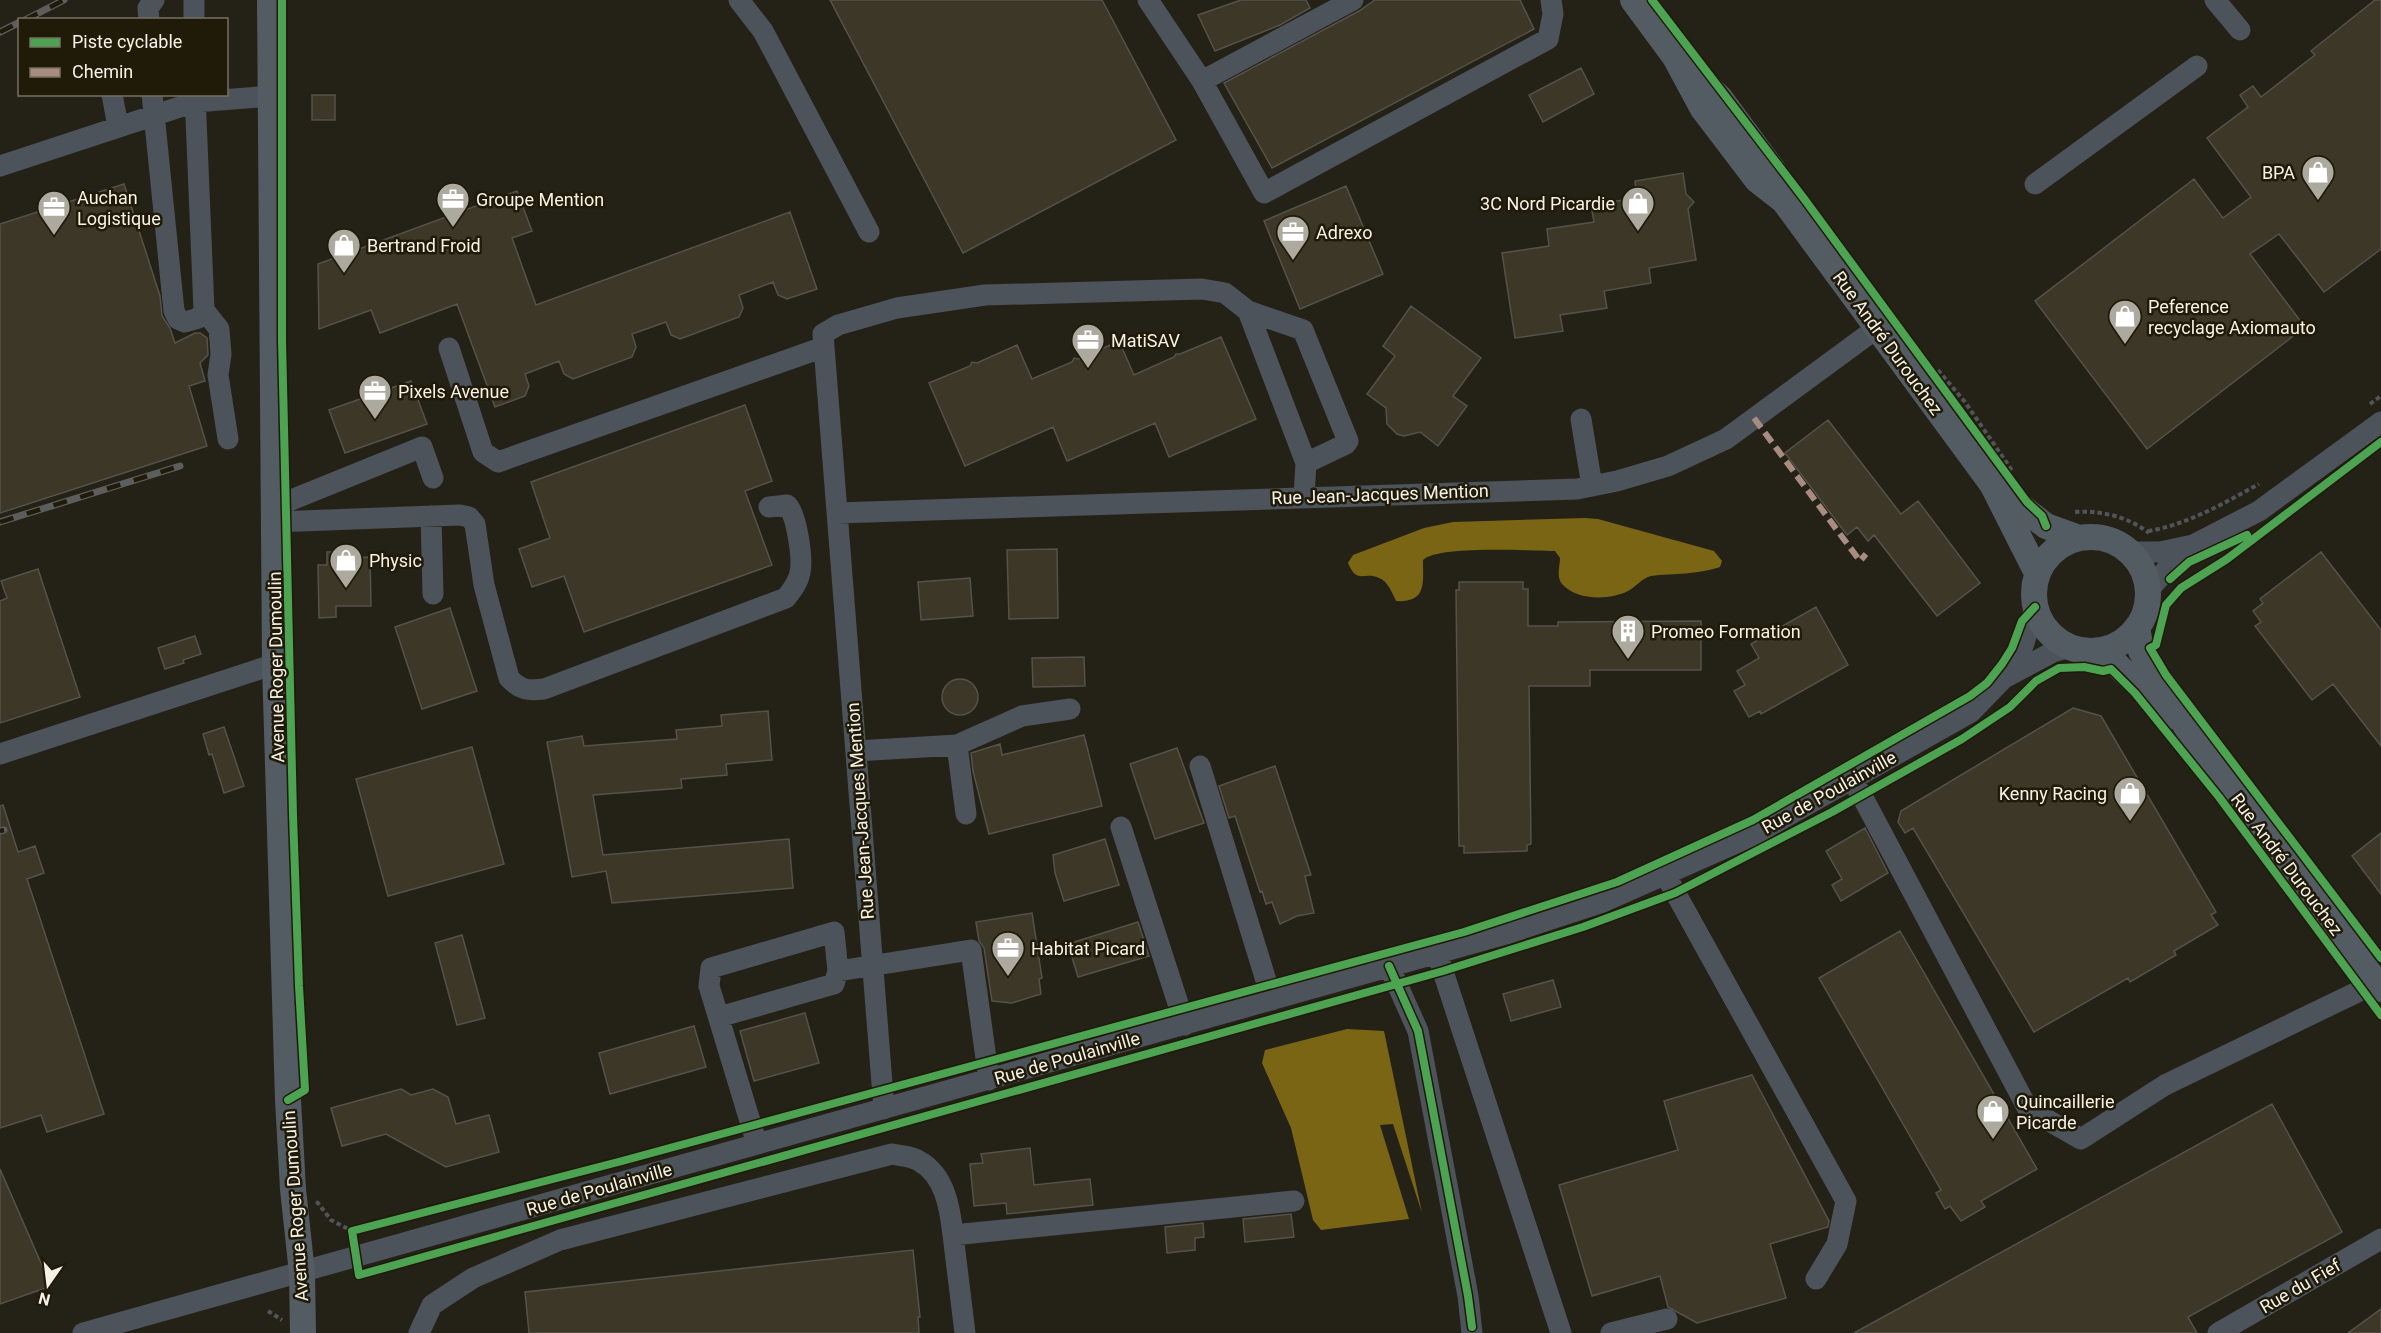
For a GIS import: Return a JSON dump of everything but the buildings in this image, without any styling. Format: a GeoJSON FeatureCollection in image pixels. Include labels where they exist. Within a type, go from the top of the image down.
{"type":"FeatureCollection","features":[{"type":"Feature","properties":{"kind":"main road","name":"Avenue Roger Dumoulin"},"geometry":{"type":"LineString","coordinates":[[270,0],[275,664],[288,1097],[293,1189],[302,1273],[303,1333]]}},
{"type":"Feature","properties":{"kind":"main road","name":"Rue André Durouchez"},"geometry":{"type":"LineString","coordinates":[[1634,0],[1675,57],[1720,98],[1773,170],[1784,201],[1877,328],[2046,526],[2079,538]]}},
{"type":"Feature","properties":{"kind":"main road","name":"Rue André Durouchez"},"geometry":{"type":"LineString","coordinates":[[2008,483],[2037,573]]}},
{"type":"Feature","properties":{"kind":"main road"},"geometry":{"type":"LineString","coordinates":[[2097,537],[2115,542],[2130,552],[2142,570],[2148,591],[2144,616],[2148,631],[2096,651],[2071,647],[2055,638],[2042,624],[2035,607],[2034,584],[2037,573],[2047,557],[2061,545],[2079,538],[2097,537]]}},
{"type":"Feature","properties":{"kind":"main road","name":"Rue André Durouchez"},"geometry":{"type":"LineString","coordinates":[[2148,631],[2141,651],[2193,738],[2379,986]]}},
{"type":"Feature","properties":{"kind":"main road","name":"Rue André Durouchez"},"geometry":{"type":"LineString","coordinates":[[2096,651],[2117,665],[2193,738]]}},
{"type":"Feature","properties":{"kind":"street"},"geometry":{"type":"LineString","coordinates":[[149,18],[148,8],[154,0]]}},
{"type":"Feature","properties":{"kind":"street"},"geometry":{"type":"LineString","coordinates":[[194,0],[194,18]]}},
{"type":"Feature","properties":{"kind":"street"},"geometry":{"type":"LineString","coordinates":[[739,0],[763,32],[869,232]]}},
{"type":"Feature","properties":{"kind":"street"},"geometry":{"type":"LineString","coordinates":[[1148,0],[1202,81],[1264,194],[1548,39],[1553,14],[1551,0]]}},
{"type":"Feature","properties":{"kind":"street"},"geometry":{"type":"LineString","coordinates":[[1202,81],[1353,0]]}},
{"type":"Feature","properties":{"kind":"street"},"geometry":{"type":"LineString","coordinates":[[2215,0],[2240,30]]}},
{"type":"Feature","properties":{"kind":"street"},"geometry":{"type":"LineString","coordinates":[[2035,184],[2197,66]]}},
{"type":"Feature","properties":{"kind":"street"},"geometry":{"type":"LineString","coordinates":[[112,96],[118,127]]}},
{"type":"Feature","properties":{"kind":"street"},"geometry":{"type":"LineString","coordinates":[[152,96],[174,311],[178,319],[185,322],[199,318],[204,310],[195,98]]}},
{"type":"Feature","properties":{"kind":"street"},"geometry":{"type":"LineString","coordinates":[[0,166],[153,116],[195,98],[258,97],[271,99]]}},
{"type":"Feature","properties":{"kind":"street"},"geometry":{"type":"LineString","coordinates":[[449,348],[483,452],[498,462],[824,340],[838,325],[897,308],[985,295],[1202,289],[1225,293],[1248,311],[1303,330],[1348,441],[1306,464]]}},
{"type":"Feature","properties":{"kind":"street"},"geometry":{"type":"LineString","coordinates":[[204,310],[219,328],[221,354],[218,375],[228,439]]}},
{"type":"Feature","properties":{"kind":"street"},"geometry":{"type":"LineString","coordinates":[[1248,311],[1306,464],[1304,496]]}},
{"type":"Feature","properties":{"kind":"street","name":"Rue Jean-Jacques Mention"},"geometry":{"type":"LineString","coordinates":[[837,513],[1304,496],[1577,489],[1668,466],[1726,439],[1877,328]]}},
{"type":"Feature","properties":{"kind":"street","name":"Rue Jean-Jacques Mention"},"geometry":{"type":"LineString","coordinates":[[824,340],[884,1109]]}},
{"type":"Feature","properties":{"kind":"street"},"geometry":{"type":"LineString","coordinates":[[1581,418],[1592,486]]}},
{"type":"Feature","properties":{"kind":"street"},"geometry":{"type":"LineString","coordinates":[[2130,552],[2160,552],[2193,545],[2259,512],[2381,422]]}},
{"type":"Feature","properties":{"kind":"street"},"geometry":{"type":"LineString","coordinates":[[274,515],[422,447],[434,478]]}},
{"type":"Feature","properties":{"kind":"street"},"geometry":{"type":"LineString","coordinates":[[274,515],[469,517],[475,524],[484,585],[508,678],[517,687],[529,691],[555,685],[786,598],[795,587],[800,571],[795,519],[792,510],[787,505],[769,507]]}},
{"type":"Feature","properties":{"kind":"street"},"geometry":{"type":"LineString","coordinates":[[431,516],[433,594]]}},
{"type":"Feature","properties":{"kind":"street"},"geometry":{"type":"LineString","coordinates":[[2148,591],[2166,570],[2193,545]]}},
{"type":"Feature","properties":{"kind":"street","name":"Rue de Poulainville"},"geometry":{"type":"LineString","coordinates":[[83,1333],[1185,1025],[1506,934],[1604,902],[1750,837],[1971,712],[2005,677],[2023,646],[2035,607]]}},
{"type":"Feature","properties":{"kind":"street","name":"Rue de Poulainville"},"geometry":{"type":"LineString","coordinates":[[2005,677],[2053,652],[2071,647]]}},
{"type":"Feature","properties":{"kind":"street"},"geometry":{"type":"LineString","coordinates":[[0,754],[275,664]]}},
{"type":"Feature","properties":{"kind":"street"},"geometry":{"type":"LineString","coordinates":[[856,751],[957,745],[1022,716],[1070,709]]}},
{"type":"Feature","properties":{"kind":"street"},"geometry":{"type":"LineString","coordinates":[[957,745],[966,814]]}},
{"type":"Feature","properties":{"kind":"street"},"geometry":{"type":"LineString","coordinates":[[1200,766],[1272,1000]]}},
{"type":"Feature","properties":{"kind":"street"},"geometry":{"type":"LineString","coordinates":[[1851,779],[2028,1109],[2081,1139],[2165,1085],[2379,986]]}},
{"type":"Feature","properties":{"kind":"street"},"geometry":{"type":"LineString","coordinates":[[1121,827],[1185,1025]]}},
{"type":"Feature","properties":{"kind":"street"},"geometry":{"type":"LineString","coordinates":[[1665,874],[1846,1201],[1838,1244],[1816,1279]]}},
{"type":"Feature","properties":{"kind":"street"},"geometry":{"type":"LineString","coordinates":[[719,1017],[834,984],[838,971],[834,932],[711,968],[709,986],[757,1144]]}},
{"type":"Feature","properties":{"kind":"street"},"geometry":{"type":"LineString","coordinates":[[838,971],[971,950],[989,1080]]}},
{"type":"Feature","properties":{"kind":"street"},"geometry":{"type":"LineString","coordinates":[[1437,953],[1561,1333]]}},
{"type":"Feature","properties":{"kind":"street"},"geometry":{"type":"LineString","coordinates":[[1389,966],[1418,1031],[1468,1296],[1472,1333]]}},
{"type":"Feature","properties":{"kind":"street"},"geometry":{"type":"LineString","coordinates":[[419,1333],[432,1305],[473,1278],[560,1240],[892,1154],[918,1160],[937,1175],[950,1213],[965,1333]]}},
{"type":"Feature","properties":{"kind":"street"},"geometry":{"type":"LineString","coordinates":[[953,1235],[1294,1202]]}},
{"type":"Feature","properties":{"kind":"street","name":"Rue du Fief"},"geometry":{"type":"LineString","coordinates":[[2218,1333],[2381,1239]]}},
{"type":"Feature","properties":{"kind":"street"},"geometry":{"type":"LineString","coordinates":[[1611,1333],[1667,1319]]}},
{"type":"Feature","properties":{"kind":"path"},"geometry":{"type":"LineString","coordinates":[[1932,363],[1965,402],[2008,483]]}},
{"type":"Feature","properties":{"kind":"path"},"geometry":{"type":"LineString","coordinates":[[1932,374],[1953,402]]}},
{"type":"Feature","properties":{"kind":"path"},"geometry":{"type":"LineString","coordinates":[[2363,409],[2381,396]]}},
{"type":"Feature","properties":{"kind":"path"},"geometry":{"type":"LineString","coordinates":[[1966,420],[2008,483]]}},
{"type":"Feature","properties":{"kind":"path"},"geometry":{"type":"LineString","coordinates":[[2066,513],[2097,512],[2115,515],[2147,531],[2164,528],[2197,515],[2262,483]]}},
{"type":"Feature","properties":{"kind":"path"},"geometry":{"type":"LineString","coordinates":[[2240,538],[2256,529]]}},
{"type":"Feature","properties":{"kind":"path"},"geometry":{"type":"LineString","coordinates":[[2148,631],[2176,593]]}},
{"type":"Feature","properties":{"kind":"path"},"geometry":{"type":"LineString","coordinates":[[310,1202],[318,1203],[331,1220],[352,1231],[363,1228]]}},
{"type":"Feature","properties":{"kind":"path"},"geometry":{"type":"LineString","coordinates":[[352,1231],[356,1257]]}},
{"type":"Feature","properties":{"kind":"shaded area"},"geometry":{"type":"Polygon","coordinates":[[[1598,519],[1714,551],[1722,561],[1720,567],[1694,573],[1651,576],[1621,594],[1594,597],[1576,594],[1562,584],[1559,575],[1560,558],[1555,551],[1447,552],[1432,555],[1423,560],[1423,584],[1418,595],[1406,601],[1396,601],[1385,582],[1374,576],[1358,576],[1351,570],[1348,563],[1353,555],[1424,528],[1453,522],[1598,519]]]}},
{"type":"Feature","properties":{"kind":"shaded area"},"geometry":{"type":"Polygon","coordinates":[[[1347,1029],[1384,1031],[1422,1213],[1393,1124],[1380,1125],[1409,1219],[1321,1230],[1313,1220],[1291,1128],[1262,1063],[1265,1050],[1347,1029]]]}},
{"type":"Feature","properties":{"kind":"railway"},"geometry":{"type":"LineString","coordinates":[[29,18],[64,0]]}},
{"type":"Feature","properties":{"kind":"railway"},"geometry":{"type":"LineString","coordinates":[[0,32],[18,23]]}},
{"type":"Feature","properties":{"kind":"railway"},"geometry":{"type":"LineString","coordinates":[[0,522],[180,466]]}},
{"type":"Feature","properties":{"kind":"railway"},"geometry":{"type":"LineString","coordinates":[[0,831],[4,830]]}},
{"type":"Feature","properties":{"kind":"marked path"},"geometry":{"type":"LineString","coordinates":[[1754,418],[1860,561],[1866,554]]}},
{"type":"Feature","properties":{"kind":"cycle path"},"geometry":{"type":"LineString","coordinates":[[282,0],[282,341],[293,815],[305,1090],[288,1100]]}},
{"type":"Feature","properties":{"kind":"cycle path"},"geometry":{"type":"LineString","coordinates":[[1652,0],[1805,200],[2027,502],[2042,516],[2046,526]]}},
{"type":"Feature","properties":{"kind":"cycle path"},"geometry":{"type":"LineString","coordinates":[[2381,442],[2227,559],[2181,588],[2166,605],[2156,645],[2150,648],[2166,675],[2381,958]]}},
{"type":"Feature","properties":{"kind":"cycle path"},"geometry":{"type":"LineString","coordinates":[[2170,579],[2189,562],[2247,535]]}},
{"type":"Feature","properties":{"kind":"cycle path"},"geometry":{"type":"LineString","coordinates":[[2035,607],[2022,621],[2012,648],[2002,664],[1987,683],[1970,696],[1753,820],[1617,882],[1464,932],[622,1161],[352,1231],[359,1275],[1443,971],[1583,927],[1675,893],[1832,812],[1962,739],[2010,707],[2036,681],[2059,668],[2084,667],[2103,671],[2111,669],[2135,693],[2219,797],[2381,1015]]}},
{"type":"Feature","properties":{"kind":"cycle path"},"geometry":{"type":"LineString","coordinates":[[1389,966],[1418,1031],[1472,1327]]}},
{"type":"Feature","properties":{"kind":"place","name":"BPA"},"geometry":{"type":"Point","coordinates":[2318,201]}},
{"type":"Feature","properties":{"kind":"place","name":"Groupe Mention"},"geometry":{"type":"Point","coordinates":[453,228]}},
{"type":"Feature","properties":{"kind":"place","name":"3C Nord Picardie"},"geometry":{"type":"Point","coordinates":[1638,232]}},
{"type":"Feature","properties":{"kind":"place","name":"Auchan Logistique"},"geometry":{"type":"Point","coordinates":[54,236]}},
{"type":"Feature","properties":{"kind":"place","name":"Adrexo"},"geometry":{"type":"Point","coordinates":[1293,261]}},
{"type":"Feature","properties":{"kind":"place","name":"Bertrand Froid"},"geometry":{"type":"Point","coordinates":[344,274]}},
{"type":"Feature","properties":{"kind":"place","name":"Peference recyclage Axiomauto"},"geometry":{"type":"Point","coordinates":[2125,345]}},
{"type":"Feature","properties":{"kind":"place","name":"MatiSAV"},"geometry":{"type":"Point","coordinates":[1088,369]}},
{"type":"Feature","properties":{"kind":"place","name":"Pixels Avenue"},"geometry":{"type":"Point","coordinates":[375,420]}},
{"type":"Feature","properties":{"kind":"place","name":"Physic"},"geometry":{"type":"Point","coordinates":[346,589]}},
{"type":"Feature","properties":{"kind":"place","name":"Promeo Formation"},"geometry":{"type":"Point","coordinates":[1628,660]}},
{"type":"Feature","properties":{"kind":"place","name":"Kenny Racing"},"geometry":{"type":"Point","coordinates":[2130,822]}},
{"type":"Feature","properties":{"kind":"place","name":"Habitat Picard"},"geometry":{"type":"Point","coordinates":[1008,977]}},
{"type":"Feature","properties":{"kind":"place","name":"Quincaillerie Picarde"},"geometry":{"type":"Point","coordinates":[1993,1140]}}]}
